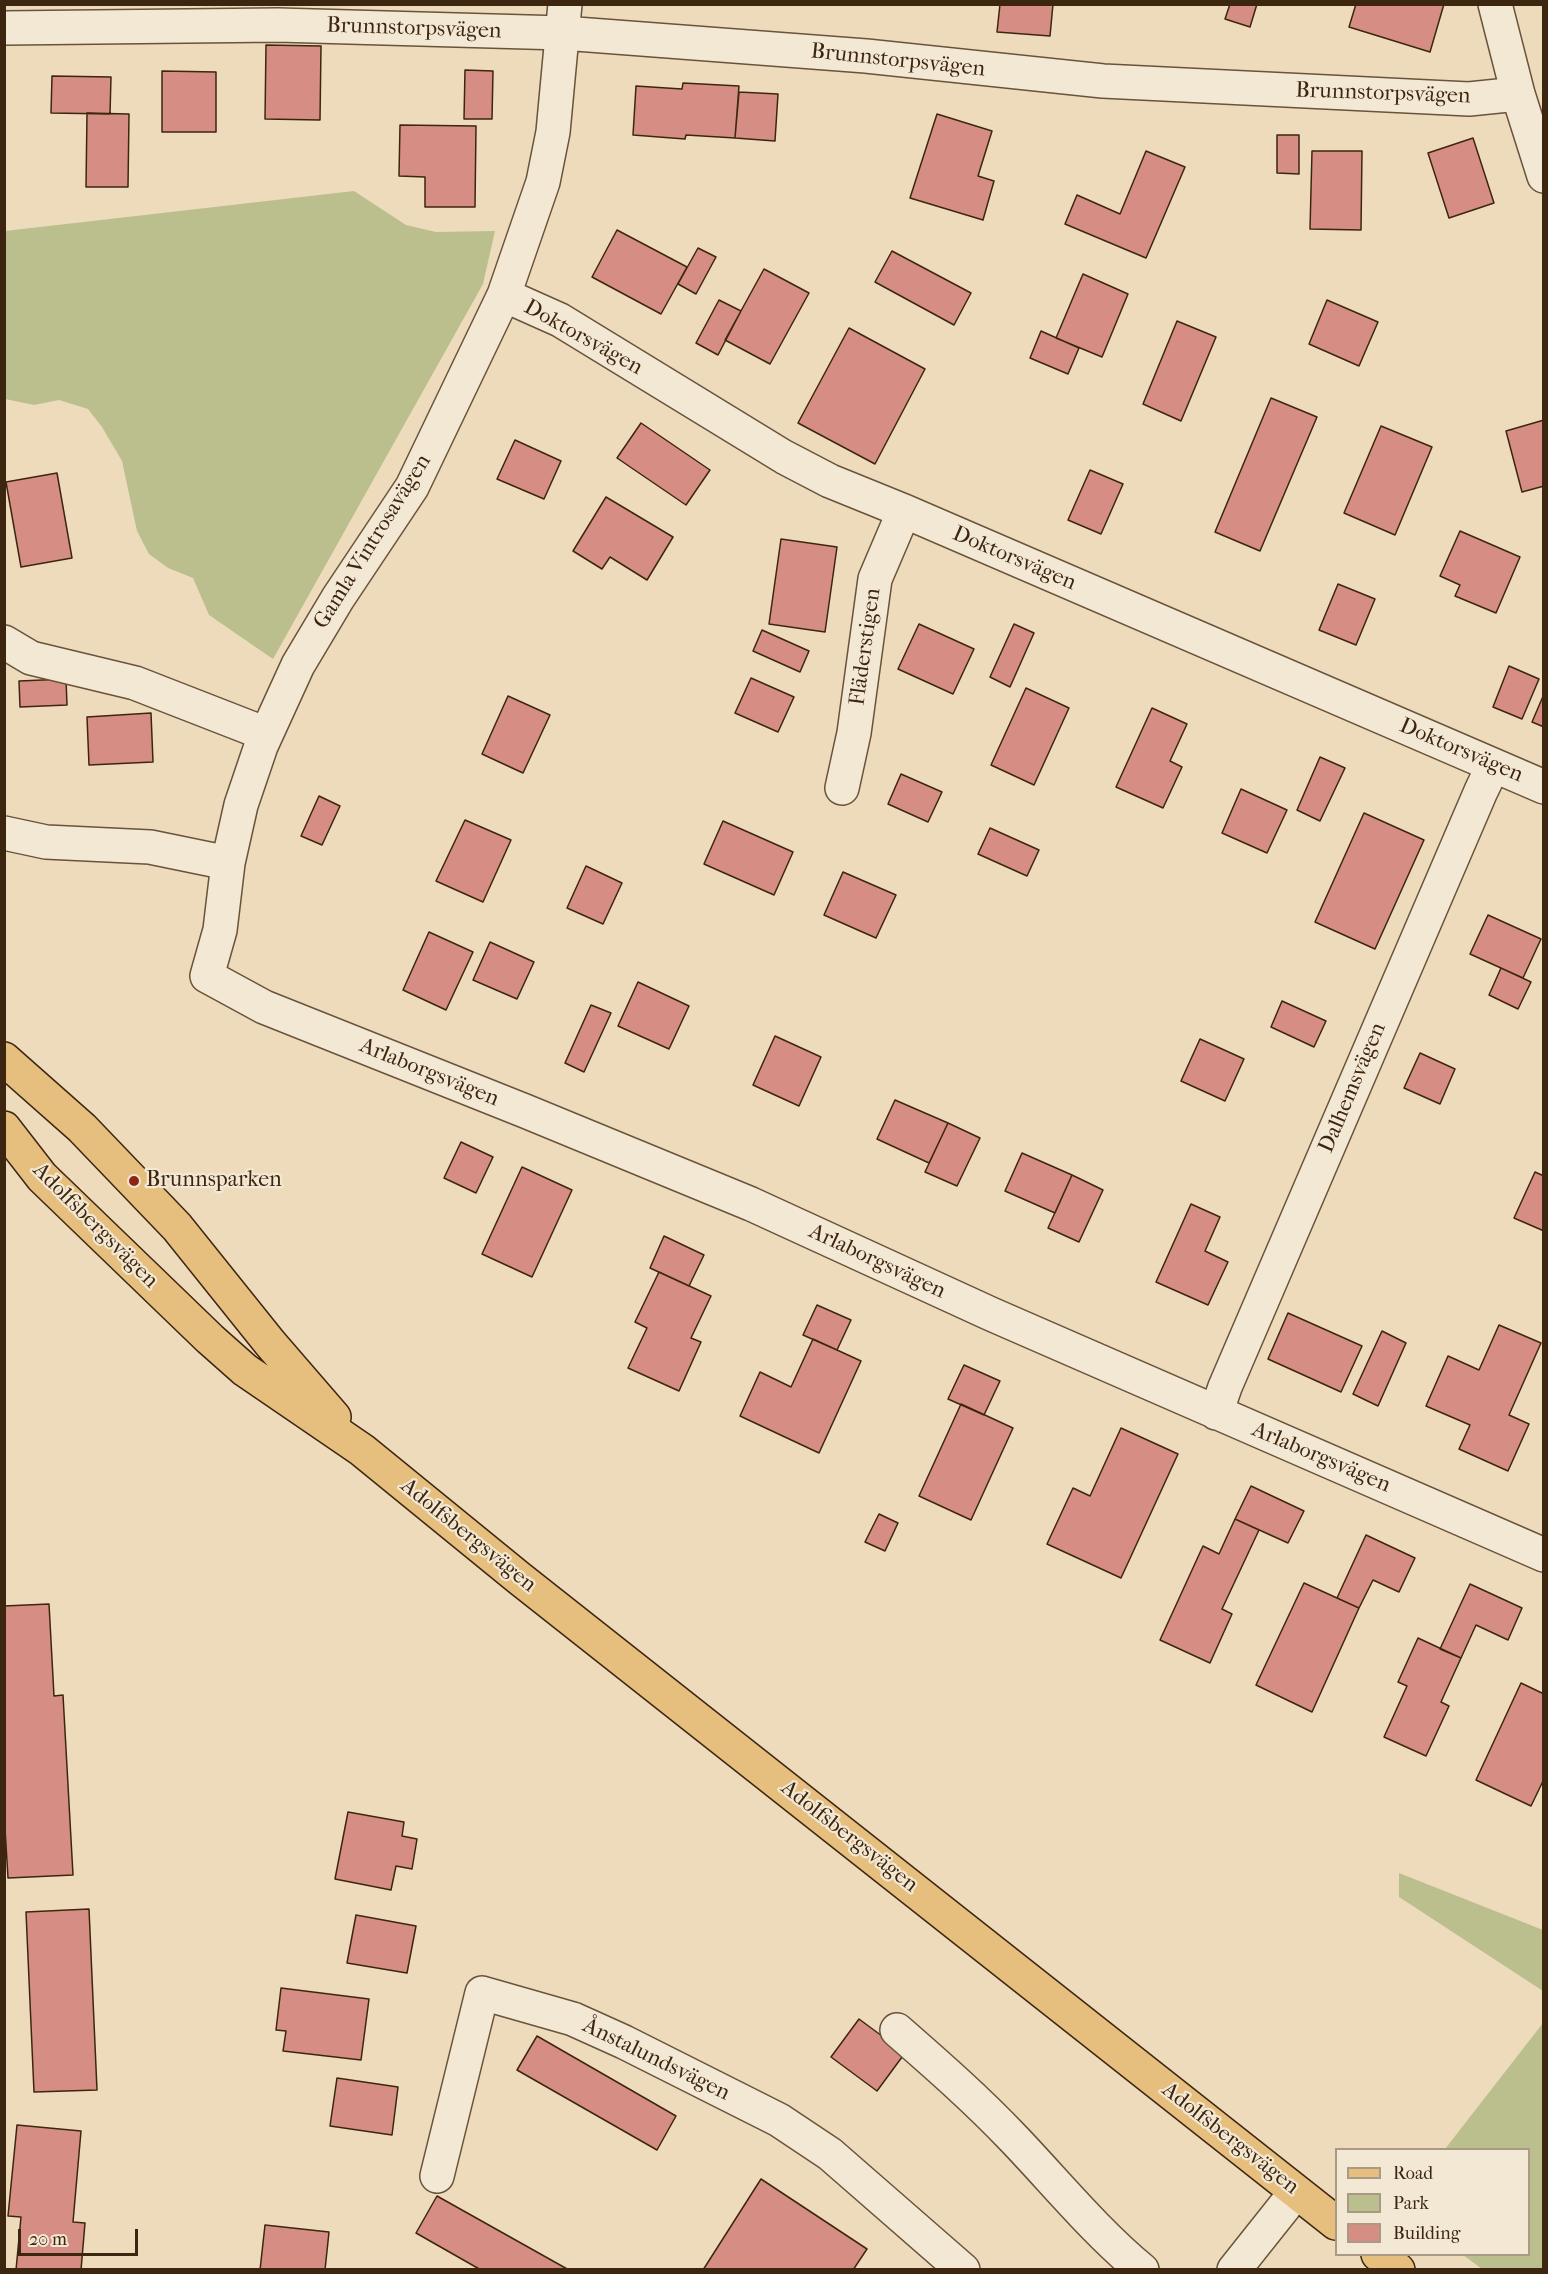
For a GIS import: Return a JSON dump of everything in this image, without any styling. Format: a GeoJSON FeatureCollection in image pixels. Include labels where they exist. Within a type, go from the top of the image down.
{"type":"FeatureCollection","features":[{"type":"Feature","properties":{"kind":"main road","name":"Adolfsbergsvägen"},"geometry":{"type":"LineString","coordinates":[[4,1059],[82,1128],[177,1227],[270,1342],[362,1450]]}},
{"type":"Feature","properties":{"kind":"main road","name":"Adolfsbergsvägen"},"geometry":{"type":"LineString","coordinates":[[4,1128],[42,1177],[245,1370],[362,1450],[510,1571],[1335,2222]]}},
{"type":"Feature","properties":{"kind":"main road"},"geometry":{"type":"LineString","coordinates":[[1380,2256],[1398,2270]]}},
{"type":"Feature","properties":{"kind":"street"},"geometry":{"type":"LineString","coordinates":[[1495,4],[1518,94],[1544,176]]}},
{"type":"Feature","properties":{"kind":"street","name":"Brunnstorpsvägen"},"geometry":{"type":"LineString","coordinates":[[4,28],[278,15],[564,19],[866,56],[1103,81],[1469,99],[1518,94]]}},
{"type":"Feature","properties":{"kind":"street","name":"Gamla Vintrosavägen"},"geometry":{"type":"LineString","coordinates":[[207,976],[220,930],[228,863],[241,804],[266,734],[298,665],[332,607],[412,487],[504,295],[543,182],[553,132],[564,19]]}},
{"type":"Feature","properties":{"kind":"street","name":"Doktorsvägen"},"geometry":{"type":"LineString","coordinates":[[504,295],[560,320],[784,457],[830,482],[904,511],[1544,786]]}},
{"type":"Feature","properties":{"kind":"street","name":"Fläderstigen"},"geometry":{"type":"LineString","coordinates":[[842,788],[854,733],[875,579],[904,511]]}},
{"type":"Feature","properties":{"kind":"street"},"geometry":{"type":"LineString","coordinates":[[4,642],[31,658],[135,683],[266,734]]}},
{"type":"Feature","properties":{"kind":"street","name":"Dalhemsvägen"},"geometry":{"type":"LineString","coordinates":[[1216,1413],[1225,1387],[1481,791],[1494,766]]}},
{"type":"Feature","properties":{"kind":"street"},"geometry":{"type":"LineString","coordinates":[[4,833],[46,842],[150,847],[228,863]]}},
{"type":"Feature","properties":{"kind":"street"},"geometry":{"type":"LineString","coordinates":[[4,857],[46,842]]}},
{"type":"Feature","properties":{"kind":"street","name":"Arlaborgsvägen"},"geometry":{"type":"LineString","coordinates":[[207,976],[264,1007],[751,1204],[991,1314],[1544,1555]]}},
{"type":"Feature","properties":{"kind":"street","name":"Ånstalundsvägen"},"geometry":{"type":"LineString","coordinates":[[438,2176],[483,1993],[573,2019],[634,2047],[779,2121],[830,2154],[963,2270]]}},
{"type":"Feature","properties":{"kind":"street"},"geometry":{"type":"LineString","coordinates":[[897,2030],[968,2092],[1114,2247],[1142,2270]]}},
{"type":"Feature","properties":{"kind":"street"},"geometry":{"type":"LineString","coordinates":[[1234,2270],[1296,2192]]}},
{"type":"Feature","properties":{"kind":"green space"},"geometry":{"type":"Polygon","coordinates":[[[354,191],[406,225],[436,232],[495,231],[483,284],[273,659],[209,615],[193,578],[168,568],[149,554],[137,531],[122,461],[102,427],[88,409],[59,400],[34,405],[5,399],[5,231],[354,191]]]}},
{"type":"Feature","properties":{"kind":"green space"},"geometry":{"type":"Polygon","coordinates":[[[1399,1873],[1543,1930],[1543,1991],[1399,1897],[1399,1873]]]}},
{"type":"Feature","properties":{"kind":"green space"},"geometry":{"type":"Polygon","coordinates":[[[1543,2023],[1543,2269],[1482,2269],[1464,2256],[1530,2256],[1530,2148],[1446,2148],[1543,2023]]]}},
{"type":"Feature","properties":{"kind":"building"},"geometry":{"type":"Polygon","coordinates":[[[1000,4],[1053,4],[1050,36],[997,32],[1000,4]]]}},
{"type":"Feature","properties":{"kind":"building"},"geometry":{"type":"Polygon","coordinates":[[[1230,4],[1257,4],[1250,27],[1225,19],[1230,4]]]}},
{"type":"Feature","properties":{"kind":"building"},"geometry":{"type":"Polygon","coordinates":[[[1356,4],[1444,4],[1430,52],[1349,27],[1356,4]]]}},
{"type":"Feature","properties":{"kind":"building"},"geometry":{"type":"Polygon","coordinates":[[[266,45],[321,46],[320,120],[265,119],[266,45]]]}},
{"type":"Feature","properties":{"kind":"building"},"geometry":{"type":"Polygon","coordinates":[[[465,70],[493,71],[492,119],[464,119],[465,70]]]}},
{"type":"Feature","properties":{"kind":"building"},"geometry":{"type":"Polygon","coordinates":[[[162,71],[216,72],[216,132],[162,132],[162,71]]]}},
{"type":"Feature","properties":{"kind":"building"},"geometry":{"type":"Polygon","coordinates":[[[52,76],[111,77],[110,114],[51,113],[52,76]]]}},
{"type":"Feature","properties":{"kind":"building"},"geometry":{"type":"Polygon","coordinates":[[[683,83],[739,86],[735,138],[686,135],[685,139],[633,135],[636,86],[682,89],[683,83]]]}},
{"type":"Feature","properties":{"kind":"building"},"geometry":{"type":"Polygon","coordinates":[[[739,92],[778,94],[775,141],[735,138],[739,92]]]}},
{"type":"Feature","properties":{"kind":"building"},"geometry":{"type":"Polygon","coordinates":[[[87,113],[129,114],[128,187],[86,187],[87,113]]]}},
{"type":"Feature","properties":{"kind":"building"},"geometry":{"type":"Polygon","coordinates":[[[937,114],[992,131],[978,176],[994,181],[983,220],[910,198],[937,114]]]}},
{"type":"Feature","properties":{"kind":"building"},"geometry":{"type":"Polygon","coordinates":[[[400,125],[476,126],[475,207],[425,207],[425,177],[399,176],[400,125]]]}},
{"type":"Feature","properties":{"kind":"building"},"geometry":{"type":"Polygon","coordinates":[[[1277,135],[1299,135],[1299,174],[1277,173],[1277,135]]]}},
{"type":"Feature","properties":{"kind":"building"},"geometry":{"type":"Polygon","coordinates":[[[1473,138],[1494,203],[1449,218],[1428,153],[1473,138]]]}},
{"type":"Feature","properties":{"kind":"building"},"geometry":{"type":"Polygon","coordinates":[[[1146,151],[1185,167],[1146,258],[1065,224],[1077,195],[1120,214],[1146,151]]]}},
{"type":"Feature","properties":{"kind":"building"},"geometry":{"type":"Polygon","coordinates":[[[1312,151],[1362,151],[1361,230],[1310,229],[1312,151]]]}},
{"type":"Feature","properties":{"kind":"building"},"geometry":{"type":"Polygon","coordinates":[[[617,230],[687,267],[661,314],[592,277],[617,230]]]}},
{"type":"Feature","properties":{"kind":"building"},"geometry":{"type":"Polygon","coordinates":[[[698,248],[716,257],[696,294],[678,284],[698,248]]]}},
{"type":"Feature","properties":{"kind":"building"},"geometry":{"type":"Polygon","coordinates":[[[892,251],[971,293],[954,325],[875,282],[892,251]]]}},
{"type":"Feature","properties":{"kind":"building"},"geometry":{"type":"Polygon","coordinates":[[[764,269],[809,293],[770,364],[725,340],[764,269]]]}},
{"type":"Feature","properties":{"kind":"building"},"geometry":{"type":"Polygon","coordinates":[[[1083,274],[1128,294],[1102,357],[1056,338],[1083,274]]]}},
{"type":"Feature","properties":{"kind":"building"},"geometry":{"type":"Polygon","coordinates":[[[719,300],[741,311],[718,355],[696,343],[719,300]]]}},
{"type":"Feature","properties":{"kind":"building"},"geometry":{"type":"Polygon","coordinates":[[[1327,300],[1378,322],[1359,366],[1309,344],[1327,300]]]}},
{"type":"Feature","properties":{"kind":"building"},"geometry":{"type":"Polygon","coordinates":[[[1177,321],[1216,337],[1181,421],[1143,404],[1177,321]]]}},
{"type":"Feature","properties":{"kind":"building"},"geometry":{"type":"Polygon","coordinates":[[[849,328],[925,369],[875,464],[798,423],[849,328]]]}},
{"type":"Feature","properties":{"kind":"building"},"geometry":{"type":"Polygon","coordinates":[[[1041,331],[1079,348],[1068,374],[1030,358],[1041,331]]]}},
{"type":"Feature","properties":{"kind":"building"},"geometry":{"type":"Polygon","coordinates":[[[1271,398],[1317,417],[1260,551],[1215,532],[1271,398]]]}},
{"type":"Feature","properties":{"kind":"building"},"geometry":{"type":"Polygon","coordinates":[[[1544,420],[1544,486],[1522,492],[1506,431],[1544,420]]]}},
{"type":"Feature","properties":{"kind":"building"},"geometry":{"type":"Polygon","coordinates":[[[641,423],[710,470],[686,505],[617,458],[641,423]]]}},
{"type":"Feature","properties":{"kind":"building"},"geometry":{"type":"Polygon","coordinates":[[[1381,426],[1432,447],[1395,535],[1344,513],[1381,426]]]}},
{"type":"Feature","properties":{"kind":"building"},"geometry":{"type":"Polygon","coordinates":[[[515,440],[561,461],[544,499],[497,479],[515,440]]]}},
{"type":"Feature","properties":{"kind":"building"},"geometry":{"type":"Polygon","coordinates":[[[1090,470],[1123,484],[1101,534],[1068,520],[1090,470]]]}},
{"type":"Feature","properties":{"kind":"building"},"geometry":{"type":"Polygon","coordinates":[[[57,473],[72,558],[21,567],[6,482],[57,473]]]}},
{"type":"Feature","properties":{"kind":"building"},"geometry":{"type":"Polygon","coordinates":[[[606,497],[673,537],[647,580],[610,557],[602,569],[573,551],[606,497]]]}},
{"type":"Feature","properties":{"kind":"building"},"geometry":{"type":"Polygon","coordinates":[[[1460,531],[1520,557],[1496,613],[1455,596],[1460,585],[1440,576],[1460,531]]]}},
{"type":"Feature","properties":{"kind":"building"},"geometry":{"type":"Polygon","coordinates":[[[781,539],[837,547],[825,632],[769,624],[781,539]]]}},
{"type":"Feature","properties":{"kind":"building"},"geometry":{"type":"Polygon","coordinates":[[[1338,584],[1375,599],[1356,645],[1319,630],[1338,584]]]}},
{"type":"Feature","properties":{"kind":"building"},"geometry":{"type":"Polygon","coordinates":[[[919,624],[974,649],[953,694],[898,669],[919,624]]]}},
{"type":"Feature","properties":{"kind":"building"},"geometry":{"type":"Polygon","coordinates":[[[1014,624],[1034,633],[1010,687],[990,677],[1014,624]]]}},
{"type":"Feature","properties":{"kind":"building"},"geometry":{"type":"Polygon","coordinates":[[[762,630],[809,651],[800,672],[753,651],[762,630]]]}},
{"type":"Feature","properties":{"kind":"building"},"geometry":{"type":"Polygon","coordinates":[[[1509,666],[1539,679],[1522,719],[1493,707],[1509,666]]]}},
{"type":"Feature","properties":{"kind":"building"},"geometry":{"type":"Polygon","coordinates":[[[751,678],[794,697],[778,732],[735,713],[751,678]]]}},
{"type":"Feature","properties":{"kind":"building"},"geometry":{"type":"Polygon","coordinates":[[[66,679],[67,705],[20,707],[19,681],[66,679]]]}},
{"type":"Feature","properties":{"kind":"building"},"geometry":{"type":"Polygon","coordinates":[[[1026,688],[1069,708],[1034,785],[991,765],[1026,688]]]}},
{"type":"Feature","properties":{"kind":"building"},"geometry":{"type":"Polygon","coordinates":[[[1544,694],[1544,727],[1532,722],[1544,694]]]}},
{"type":"Feature","properties":{"kind":"building"},"geometry":{"type":"Polygon","coordinates":[[[508,696],[550,715],[523,773],[482,754],[508,696]]]}},
{"type":"Feature","properties":{"kind":"building"},"geometry":{"type":"Polygon","coordinates":[[[1152,708],[1187,724],[1170,761],[1182,767],[1163,808],[1116,787],[1152,708]]]}},
{"type":"Feature","properties":{"kind":"building"},"geometry":{"type":"Polygon","coordinates":[[[151,713],[153,762],[89,765],[87,717],[151,713]]]}},
{"type":"Feature","properties":{"kind":"building"},"geometry":{"type":"Polygon","coordinates":[[[1320,757],[1345,768],[1320,821],[1297,810],[1320,757]]]}},
{"type":"Feature","properties":{"kind":"building"},"geometry":{"type":"Polygon","coordinates":[[[901,774],[942,792],[928,822],[888,804],[901,774]]]}},
{"type":"Feature","properties":{"kind":"building"},"geometry":{"type":"Polygon","coordinates":[[[1241,789],[1287,810],[1267,853],[1222,833],[1241,789]]]}},
{"type":"Feature","properties":{"kind":"building"},"geometry":{"type":"Polygon","coordinates":[[[319,796],[340,806],[322,845],[301,836],[319,796]]]}},
{"type":"Feature","properties":{"kind":"building"},"geometry":{"type":"Polygon","coordinates":[[[1364,813],[1424,840],[1375,949],[1315,922],[1364,813]]]}},
{"type":"Feature","properties":{"kind":"building"},"geometry":{"type":"Polygon","coordinates":[[[465,820],[511,840],[483,902],[436,881],[465,820]]]}},
{"type":"Feature","properties":{"kind":"building"},"geometry":{"type":"Polygon","coordinates":[[[723,821],[793,852],[774,895],[704,864],[723,821]]]}},
{"type":"Feature","properties":{"kind":"building"},"geometry":{"type":"Polygon","coordinates":[[[990,828],[1039,850],[1027,876],[978,854],[990,828]]]}},
{"type":"Feature","properties":{"kind":"building"},"geometry":{"type":"Polygon","coordinates":[[[586,866],[622,883],[603,924],[567,908],[586,866]]]}},
{"type":"Feature","properties":{"kind":"building"},"geometry":{"type":"Polygon","coordinates":[[[843,872],[896,895],[876,938],[824,915],[843,872]]]}},
{"type":"Feature","properties":{"kind":"building"},"geometry":{"type":"Polygon","coordinates":[[[1488,915],[1541,939],[1523,978],[1470,954],[1488,915]]]}},
{"type":"Feature","properties":{"kind":"building"},"geometry":{"type":"Polygon","coordinates":[[[429,932],[473,952],[446,1010],[403,990],[429,932]]]}},
{"type":"Feature","properties":{"kind":"building"},"geometry":{"type":"Polygon","coordinates":[[[490,942],[534,962],[517,999],[473,980],[490,942]]]}},
{"type":"Feature","properties":{"kind":"building"},"geometry":{"type":"Polygon","coordinates":[[[1501,968],[1531,982],[1518,1009],[1489,995],[1501,968]]]}},
{"type":"Feature","properties":{"kind":"building"},"geometry":{"type":"Polygon","coordinates":[[[638,982],[689,1006],[669,1049],[618,1026],[638,982]]]}},
{"type":"Feature","properties":{"kind":"building"},"geometry":{"type":"Polygon","coordinates":[[[1282,1001],[1326,1021],[1314,1047],[1271,1027],[1282,1001]]]}},
{"type":"Feature","properties":{"kind":"building"},"geometry":{"type":"Polygon","coordinates":[[[591,1005],[611,1013],[584,1072],[565,1063],[591,1005]]]}},
{"type":"Feature","properties":{"kind":"building"},"geometry":{"type":"Polygon","coordinates":[[[775,1036],[821,1057],[799,1106],[753,1085],[775,1036]]]}},
{"type":"Feature","properties":{"kind":"building"},"geometry":{"type":"Polygon","coordinates":[[[1200,1039],[1244,1059],[1225,1101],[1181,1081],[1200,1039]]]}},
{"type":"Feature","properties":{"kind":"building"},"geometry":{"type":"Polygon","coordinates":[[[1420,1053],[1455,1069],[1440,1104],[1404,1088],[1420,1053]]]}},
{"type":"Feature","properties":{"kind":"building"},"geometry":{"type":"Polygon","coordinates":[[[895,1100],[948,1123],[929,1163],[877,1139],[895,1100]]]}},
{"type":"Feature","properties":{"kind":"building"},"geometry":{"type":"Polygon","coordinates":[[[948,1123],[980,1138],[957,1186],[925,1172],[948,1123]]]}},
{"type":"Feature","properties":{"kind":"building"},"geometry":{"type":"Polygon","coordinates":[[[461,1142],[493,1157],[476,1193],[444,1178],[461,1142]]]}},
{"type":"Feature","properties":{"kind":"building"},"geometry":{"type":"Polygon","coordinates":[[[1022,1153],[1072,1175],[1055,1213],[1005,1191],[1022,1153]]]}},
{"type":"Feature","properties":{"kind":"building"},"geometry":{"type":"Polygon","coordinates":[[[522,1167],[572,1190],[532,1277],[482,1254],[522,1167]]]}},
{"type":"Feature","properties":{"kind":"building"},"geometry":{"type":"Polygon","coordinates":[[[1535,1172],[1544,1176],[1544,1231],[1514,1218],[1535,1172]]]}},
{"type":"Feature","properties":{"kind":"building"},"geometry":{"type":"Polygon","coordinates":[[[1072,1175],[1103,1190],[1079,1242],[1048,1228],[1072,1175]]]}},
{"type":"Feature","properties":{"kind":"building"},"geometry":{"type":"Polygon","coordinates":[[[1191,1204],[1220,1217],[1205,1251],[1228,1262],[1208,1305],[1156,1282],[1191,1204]]]}},
{"type":"Feature","properties":{"kind":"building"},"geometry":{"type":"Polygon","coordinates":[[[664,1236],[704,1255],[689,1286],[650,1268],[664,1236]]]}},
{"type":"Feature","properties":{"kind":"building"},"geometry":{"type":"Polygon","coordinates":[[[659,1272],[711,1296],[691,1338],[701,1342],[679,1391],[628,1368],[647,1328],[635,1322],[659,1272]]]}},
{"type":"Feature","properties":{"kind":"building"},"geometry":{"type":"Polygon","coordinates":[[[817,1305],[851,1320],[837,1350],[803,1335],[817,1305]]]}},
{"type":"Feature","properties":{"kind":"building"},"geometry":{"type":"Polygon","coordinates":[[[1288,1313],[1362,1346],[1341,1392],[1268,1359],[1288,1313]]]}},
{"type":"Feature","properties":{"kind":"building"},"geometry":{"type":"Polygon","coordinates":[[[1499,1325],[1541,1343],[1509,1415],[1529,1424],[1508,1471],[1459,1449],[1470,1425],[1426,1406],[1448,1356],[1479,1370],[1499,1325]]]}},
{"type":"Feature","properties":{"kind":"building"},"geometry":{"type":"Polygon","coordinates":[[[1382,1331],[1406,1343],[1378,1406],[1353,1394],[1382,1331]]]}},
{"type":"Feature","properties":{"kind":"building"},"geometry":{"type":"Polygon","coordinates":[[[813,1339],[861,1361],[819,1453],[740,1416],[760,1372],[791,1387],[813,1339]]]}},
{"type":"Feature","properties":{"kind":"building"},"geometry":{"type":"Polygon","coordinates":[[[964,1365],[1000,1381],[984,1415],[948,1399],[964,1365]]]}},
{"type":"Feature","properties":{"kind":"building"},"geometry":{"type":"Polygon","coordinates":[[[961,1404],[1013,1428],[971,1520],[919,1496],[961,1404]]]}},
{"type":"Feature","properties":{"kind":"building"},"geometry":{"type":"Polygon","coordinates":[[[1121,1428],[1178,1454],[1121,1578],[1047,1544],[1073,1488],[1090,1496],[1121,1428]]]}},
{"type":"Feature","properties":{"kind":"building"},"geometry":{"type":"Polygon","coordinates":[[[1251,1486],[1304,1511],[1288,1543],[1235,1519],[1251,1486]]]}},
{"type":"Feature","properties":{"kind":"building"},"geometry":{"type":"Polygon","coordinates":[[[879,1514],[898,1523],[885,1551],[865,1542],[879,1514]]]}},
{"type":"Feature","properties":{"kind":"building"},"geometry":{"type":"Polygon","coordinates":[[[1235,1519],[1259,1530],[1222,1609],[1232,1614],[1210,1663],[1160,1640],[1203,1546],[1219,1554],[1235,1519]]]}},
{"type":"Feature","properties":{"kind":"building"},"geometry":{"type":"Polygon","coordinates":[[[1366,1535],[1415,1558],[1399,1592],[1373,1580],[1359,1608],[1337,1598],[1366,1535]]]}},
{"type":"Feature","properties":{"kind":"building"},"geometry":{"type":"Polygon","coordinates":[[[1304,1583],[1359,1608],[1312,1712],[1256,1685],[1304,1583]]]}},
{"type":"Feature","properties":{"kind":"building"},"geometry":{"type":"Polygon","coordinates":[[[1470,1584],[1522,1608],[1508,1640],[1476,1625],[1461,1658],[1440,1649],[1470,1584]]]}},
{"type":"Feature","properties":{"kind":"building"},"geometry":{"type":"Polygon","coordinates":[[[49,1604],[54,1696],[63,1695],[73,1875],[8,1878],[4,1812],[4,1606],[49,1604]]]}},
{"type":"Feature","properties":{"kind":"building"},"geometry":{"type":"Polygon","coordinates":[[[1418,1638],[1461,1658],[1441,1702],[1449,1706],[1426,1756],[1384,1737],[1407,1686],[1398,1682],[1418,1638]]]}},
{"type":"Feature","properties":{"kind":"building"},"geometry":{"type":"Polygon","coordinates":[[[1521,1683],[1544,1694],[1544,1779],[1531,1806],[1476,1780],[1521,1683]]]}},
{"type":"Feature","properties":{"kind":"building"},"geometry":{"type":"Polygon","coordinates":[[[348,1812],[404,1822],[402,1836],[417,1839],[412,1869],[396,1866],[391,1890],[335,1879],[348,1812]]]}},
{"type":"Feature","properties":{"kind":"building"},"geometry":{"type":"Polygon","coordinates":[[[89,1909],[97,2090],[34,2092],[26,1912],[89,1909]]]}},
{"type":"Feature","properties":{"kind":"building"},"geometry":{"type":"Polygon","coordinates":[[[356,1915],[416,1926],[407,1973],[347,1963],[356,1915]]]}},
{"type":"Feature","properties":{"kind":"building"},"geometry":{"type":"Polygon","coordinates":[[[281,1988],[369,1999],[361,2060],[283,2051],[286,2031],[276,2030],[281,1988]]]}},
{"type":"Feature","properties":{"kind":"building"},"geometry":{"type":"Polygon","coordinates":[[[859,2019],[905,2053],[877,2091],[831,2057],[859,2019]]]}},
{"type":"Feature","properties":{"kind":"building"},"geometry":{"type":"Polygon","coordinates":[[[537,2036],[676,2116],[657,2150],[517,2070],[537,2036]]]}},
{"type":"Feature","properties":{"kind":"building"},"geometry":{"type":"Polygon","coordinates":[[[337,2078],[398,2087],[392,2135],[330,2126],[337,2078]]]}},
{"type":"Feature","properties":{"kind":"building"},"geometry":{"type":"Polygon","coordinates":[[[17,2125],[81,2131],[73,2222],[85,2223],[81,2270],[16,2270],[21,2217],[8,2216],[17,2125]]]}},
{"type":"Feature","properties":{"kind":"building"},"geometry":{"type":"Polygon","coordinates":[[[761,2179],[867,2249],[853,2270],[703,2270],[761,2179]]]}},
{"type":"Feature","properties":{"kind":"building"},"geometry":{"type":"Polygon","coordinates":[[[437,2196],[569,2270],[481,2270],[416,2233],[437,2196]]]}},
{"type":"Feature","properties":{"kind":"building"},"geometry":{"type":"Polygon","coordinates":[[[265,2225],[329,2232],[325,2270],[260,2270],[265,2225]]]}},
{"type":"Feature","properties":{"kind":"place","name":"Brunnsparken"},"geometry":{"type":"Point","coordinates":[134,1181]}}]}
